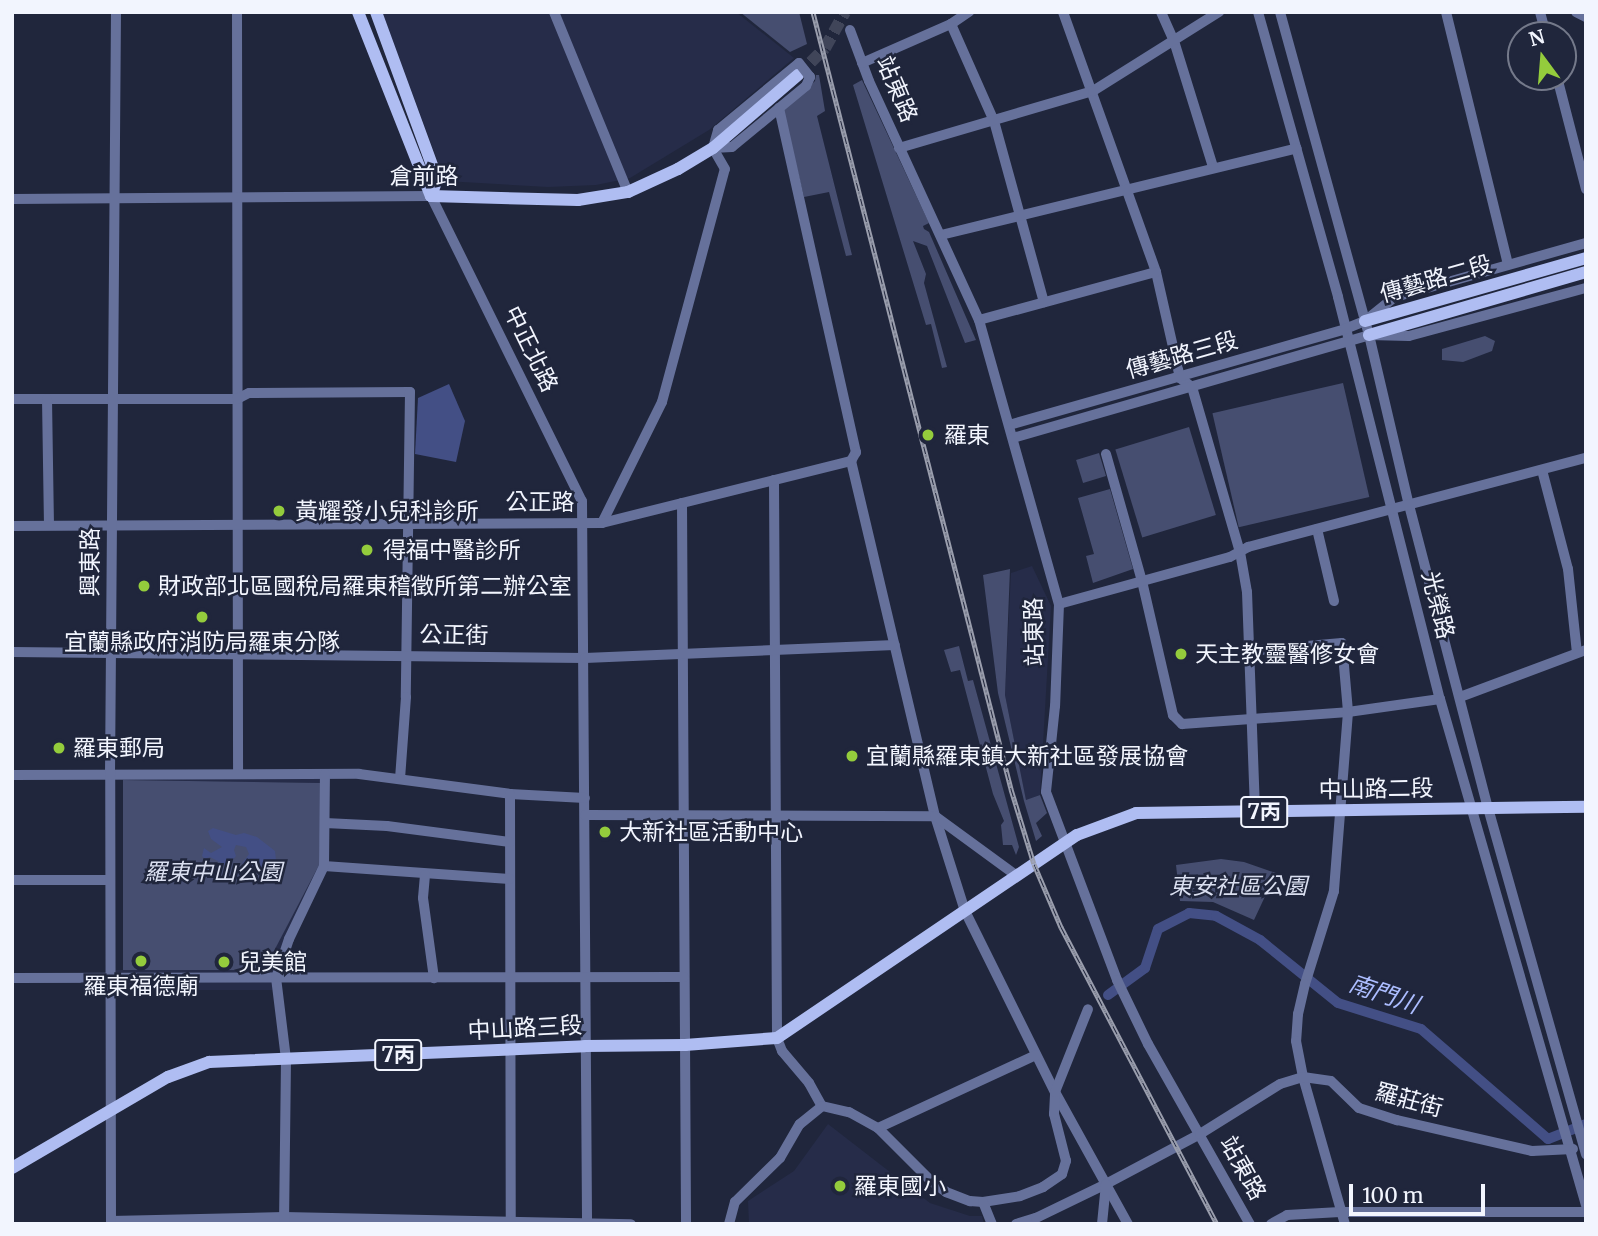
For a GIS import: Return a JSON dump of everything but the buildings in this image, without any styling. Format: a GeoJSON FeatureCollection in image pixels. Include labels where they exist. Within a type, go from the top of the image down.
{"type":"FeatureCollection","features":[{"type":"Feature","properties":{"kind":"main road","name":"中正北路"},"geometry":{"type":"LineString","coordinates":[[358,12],[431,196]]}},
{"type":"Feature","properties":{"kind":"main road","name":"中正北路"},"geometry":{"type":"LineString","coordinates":[[376,12],[438,179],[431,196]]}},
{"type":"Feature","properties":{"kind":"main road","name":"倉前路"},"geometry":{"type":"LineString","coordinates":[[431,196],[578,200],[628,192],[678,169],[713,148],[802,72]]}},
{"type":"Feature","properties":{"kind":"main road","name":"傳藝路二段"},"geometry":{"type":"LineString","coordinates":[[1365,321],[1586,258]]}},
{"type":"Feature","properties":{"kind":"main road","name":"傳藝路二段"},"geometry":{"type":"LineString","coordinates":[[1369,335],[1586,272]]}},
{"type":"Feature","properties":{"kind":"main road","name":"中山路二段"},"geometry":{"type":"LineString","coordinates":[[1017,876],[1093,826],[1136,813],[1586,807]]}},
{"type":"Feature","properties":{"kind":"main road","name":"中山路三段"},"geometry":{"type":"LineString","coordinates":[[12,1168],[168,1077],[197,1065],[585,1046],[685,1045],[777,1038],[1017,876]]}},
{"type":"Feature","properties":{"kind":"street","name":"興東路"},"geometry":{"type":"LineString","coordinates":[[111,1222],[110,775],[116,12]]}},
{"type":"Feature","properties":{"kind":"street"},"geometry":{"type":"LineString","coordinates":[[237,12],[238,773]]}},
{"type":"Feature","properties":{"kind":"street"},"geometry":{"type":"LineString","coordinates":[[555,12],[628,192]]}},
{"type":"Feature","properties":{"kind":"street"},"geometry":{"type":"LineString","coordinates":[[862,63],[951,24],[969,12]]}},
{"type":"Feature","properties":{"kind":"street"},"geometry":{"type":"LineString","coordinates":[[1063,12],[1156,272],[1180,378],[1192,387],[1240,552],[1247,592],[1254,718],[1255,812]]}},
{"type":"Feature","properties":{"kind":"street"},"geometry":{"type":"LineString","coordinates":[[1161,12],[1174,41],[1213,167]]}},
{"type":"Feature","properties":{"kind":"street"},"geometry":{"type":"LineString","coordinates":[[899,148],[1093,91],[1219,12]]}},
{"type":"Feature","properties":{"kind":"street","name":"光榮路"},"geometry":{"type":"LineString","coordinates":[[1258,12],[1345,329],[1440,699],[1586,1205]]}},
{"type":"Feature","properties":{"kind":"street","name":"光榮路"},"geometry":{"type":"LineString","coordinates":[[1280,12],[1369,335],[1409,505],[1488,808],[1585,1148]]}},
{"type":"Feature","properties":{"kind":"street"},"geometry":{"type":"LineString","coordinates":[[1446,12],[1508,265]]}},
{"type":"Feature","properties":{"kind":"street"},"geometry":{"type":"LineString","coordinates":[[1576,12],[1586,17]]}},
{"type":"Feature","properties":{"kind":"street"},"geometry":{"type":"LineString","coordinates":[[951,24],[994,121],[1044,302]]}},
{"type":"Feature","properties":{"kind":"street","name":"站東路"},"geometry":{"type":"LineString","coordinates":[[850,30],[899,148],[979,320],[1059,604],[1055,706],[1046,792],[1117,980],[1148,1044],[1250,1224]]}},
{"type":"Feature","properties":{"kind":"street"},"geometry":{"type":"LineString","coordinates":[[603,523],[662,402],[725,169],[713,148],[732,146],[806,86],[802,72]]}},
{"type":"Feature","properties":{"kind":"street"},"geometry":{"type":"LineString","coordinates":[[1561,91],[1586,189]]}},
{"type":"Feature","properties":{"kind":"street"},"geometry":{"type":"LineString","coordinates":[[779,108],[856,452],[851,461],[935,816],[965,911],[1055,1092],[1128,1224]]}},
{"type":"Feature","properties":{"kind":"street"},"geometry":{"type":"LineString","coordinates":[[941,235],[1297,148]]}},
{"type":"Feature","properties":{"kind":"street","name":"倉前路"},"geometry":{"type":"LineString","coordinates":[[12,200],[431,196]]}},
{"type":"Feature","properties":{"kind":"street","name":"中正北路"},"geometry":{"type":"LineString","coordinates":[[431,196],[582,501],[585,523],[587,1223]]}},
{"type":"Feature","properties":{"kind":"street","name":"傳藝路二段"},"geometry":{"type":"LineString","coordinates":[[1365,321],[1395,297],[1586,243]]}},
{"type":"Feature","properties":{"kind":"street"},"geometry":{"type":"LineString","coordinates":[[979,320],[1156,272]]}},
{"type":"Feature","properties":{"kind":"street","name":"傳藝路二段"},"geometry":{"type":"LineString","coordinates":[[1369,335],[1409,336],[1586,288]]}},
{"type":"Feature","properties":{"kind":"street","name":"傳藝路三段"},"geometry":{"type":"LineString","coordinates":[[1009,425],[1180,378],[1365,321]]}},
{"type":"Feature","properties":{"kind":"street","name":"傳藝路三段"},"geometry":{"type":"LineString","coordinates":[[1013,438],[1369,335]]}},
{"type":"Feature","properties":{"kind":"street"},"geometry":{"type":"LineString","coordinates":[[12,399],[237,399],[249,393],[410,392],[411,524],[400,778]]}},
{"type":"Feature","properties":{"kind":"street"},"geometry":{"type":"LineString","coordinates":[[47,399],[49,525]]}},
{"type":"Feature","properties":{"kind":"street"},"geometry":{"type":"LineString","coordinates":[[1106,454],[1142,581],[1173,715],[1182,724],[1348,712],[1440,699]]}},
{"type":"Feature","properties":{"kind":"street"},"geometry":{"type":"LineString","coordinates":[[1059,604],[1317,529],[1586,458]]}},
{"type":"Feature","properties":{"kind":"street","name":"公正路"},"geometry":{"type":"LineString","coordinates":[[12,526],[603,523],[851,461]]}},
{"type":"Feature","properties":{"kind":"street"},"geometry":{"type":"LineString","coordinates":[[1460,697],[1582,651],[1568,569],[1542,470]]}},
{"type":"Feature","properties":{"kind":"street"},"geometry":{"type":"LineString","coordinates":[[774,480],[778,651],[777,1038],[782,1051],[809,1083],[822,1106],[849,1112],[878,1128],[938,1186],[970,1201],[983,1202],[1044,1187],[1062,1174],[1066,1161],[1054,1114],[1055,1092],[1088,1009]]}},
{"type":"Feature","properties":{"kind":"street"},"geometry":{"type":"LineString","coordinates":[[682,503],[686,1224]]}},
{"type":"Feature","properties":{"kind":"street"},"geometry":{"type":"LineString","coordinates":[[1317,529],[1334,601]]}},
{"type":"Feature","properties":{"kind":"street"},"geometry":{"type":"LineString","coordinates":[[1250,651],[1342,643],[1348,712],[1338,811],[1334,891],[1305,984],[1298,1014],[1296,1041],[1303,1077],[1345,1224]]}},
{"type":"Feature","properties":{"kind":"street","name":"公正街"},"geometry":{"type":"LineString","coordinates":[[12,652],[111,650],[585,658],[895,645]]}},
{"type":"Feature","properties":{"kind":"street"},"geometry":{"type":"LineString","coordinates":[[12,775],[325,774],[400,778],[510,794],[585,797]]}},
{"type":"Feature","properties":{"kind":"street"},"geometry":{"type":"LineString","coordinates":[[284,1221],[286,1059],[276,978],[289,939],[324,866],[325,774]]}},
{"type":"Feature","properties":{"kind":"street"},"geometry":{"type":"LineString","coordinates":[[510,794],[511,1223]]}},
{"type":"Feature","properties":{"kind":"street"},"geometry":{"type":"LineString","coordinates":[[585,815],[935,816],[1017,876]]}},
{"type":"Feature","properties":{"kind":"street"},"geometry":{"type":"LineString","coordinates":[[326,823],[387,826],[510,842]]}},
{"type":"Feature","properties":{"kind":"street"},"geometry":{"type":"LineString","coordinates":[[324,866],[510,879]]}},
{"type":"Feature","properties":{"kind":"street"},"geometry":{"type":"LineString","coordinates":[[425,875],[423,898],[434,978]]}},
{"type":"Feature","properties":{"kind":"street"},"geometry":{"type":"LineString","coordinates":[[12,880],[110,880]]}},
{"type":"Feature","properties":{"kind":"street"},"geometry":{"type":"LineString","coordinates":[[12,978],[684,977]]}},
{"type":"Feature","properties":{"kind":"street"},"geometry":{"type":"LineString","coordinates":[[878,1128],[1036,1055]]}},
{"type":"Feature","properties":{"kind":"street"},"geometry":{"type":"LineString","coordinates":[[1016,1224],[1036,1218],[1106,1184],[1200,1134],[1280,1084],[1303,1077]]}},
{"type":"Feature","properties":{"kind":"street","name":"羅莊街"},"geometry":{"type":"LineString","coordinates":[[1303,1077],[1331,1082],[1359,1108],[1397,1120],[1532,1151],[1585,1148]]}},
{"type":"Feature","properties":{"kind":"street"},"geometry":{"type":"LineString","coordinates":[[729,1224],[735,1202],[780,1158],[800,1124],[822,1106]]}},
{"type":"Feature","properties":{"kind":"street"},"geometry":{"type":"LineString","coordinates":[[1102,1224],[1106,1184]]}},
{"type":"Feature","properties":{"kind":"street"},"geometry":{"type":"LineString","coordinates":[[983,1202],[992,1224]]}},
{"type":"Feature","properties":{"kind":"street"},"geometry":{"type":"LineString","coordinates":[[1271,1224],[1287,1214],[1340,1212],[1498,1218],[1586,1212]]}},
{"type":"Feature","properties":{"kind":"street"},"geometry":{"type":"LineString","coordinates":[[111,1222],[631,1224]]}},
{"type":"Feature","properties":{"kind":"shaded area"},"geometry":{"type":"Polygon","coordinates":[[[382,12],[736,12],[794,58],[709,130],[630,178],[596,185],[548,187],[445,181],[382,12]]]}},
{"type":"Feature","properties":{"kind":"shaded area"},"geometry":{"type":"Polygon","coordinates":[[[449,384],[465,421],[456,462],[415,454],[418,398],[449,384]]]}},
{"type":"Feature","properties":{"kind":"shaded area"},"geometry":{"type":"Polygon","coordinates":[[[1032,566],[1051,606],[1040,795],[1026,801],[1005,695],[1011,573],[1032,566]]]}},
{"type":"Feature","properties":{"kind":"shaded area"},"geometry":{"type":"Polygon","coordinates":[[[123,770],[325,774],[324,866],[273,990],[116,990],[116,970],[264,970],[322,783],[123,780],[123,770]]]}},
{"type":"Feature","properties":{"kind":"shaded area"},"geometry":{"type":"Polygon","coordinates":[[[213,828],[236,835],[244,833],[257,837],[275,851],[276,860],[266,867],[256,869],[242,864],[249,854],[246,847],[236,845],[236,856],[225,865],[210,857],[205,859],[202,856],[204,848],[211,853],[222,847],[211,839],[208,831],[213,828]]]}},
{"type":"Feature","properties":{"kind":"shaded area","name":"羅東國小"},"geometry":{"type":"Polygon","coordinates":[[[828,1124],[930,1203],[970,1216],[982,1216],[984,1224],[749,1224],[748,1201],[794,1171],[828,1124]]]}},
{"type":"Feature","properties":{"kind":"green space"},"geometry":{"type":"Polygon","coordinates":[[[740,12],[799,12],[807,44],[790,52],[740,12]]]}},
{"type":"Feature","properties":{"kind":"green space"},"geometry":{"type":"Polygon","coordinates":[[[816,75],[819,75],[825,111],[817,116],[852,255],[846,256],[829,192],[804,197],[783,111],[815,81],[816,75]]]}},
{"type":"Feature","properties":{"kind":"green space"},"geometry":{"type":"Polygon","coordinates":[[[862,80],[929,223],[923,226],[924,229],[929,232],[976,340],[965,343],[927,246],[913,241],[926,274],[924,283],[947,367],[942,368],[931,324],[926,325],[853,85],[862,80]]]}},
{"type":"Feature","properties":{"kind":"green space"},"geometry":{"type":"Polygon","coordinates":[[[1485,336],[1495,341],[1492,351],[1463,362],[1442,360],[1442,349],[1485,336]]]}},
{"type":"Feature","properties":{"kind":"green space"},"geometry":{"type":"Polygon","coordinates":[[[1343,383],[1369,497],[1239,527],[1212,413],[1343,383]]]}},
{"type":"Feature","properties":{"kind":"green space"},"geometry":{"type":"Polygon","coordinates":[[[1189,427],[1216,515],[1142,537],[1115,450],[1189,427]]]}},
{"type":"Feature","properties":{"kind":"green space"},"geometry":{"type":"Polygon","coordinates":[[[1099,453],[1106,476],[1083,483],[1076,460],[1099,453]]]}},
{"type":"Feature","properties":{"kind":"green space"},"geometry":{"type":"Polygon","coordinates":[[[1110,489],[1133,569],[1093,583],[1086,556],[1094,554],[1078,498],[1110,489]]]}},
{"type":"Feature","properties":{"kind":"green space"},"geometry":{"type":"Polygon","coordinates":[[[1010,569],[1005,695],[1026,800],[1040,795],[1047,813],[1036,823],[1042,836],[1036,841],[998,693],[983,575],[1010,569]]]}},
{"type":"Feature","properties":{"kind":"green space"},"geometry":{"type":"Polygon","coordinates":[[[959,646],[968,681],[973,680],[1019,847],[1016,855],[1012,845],[1003,845],[1001,825],[1004,821],[993,794],[960,670],[951,672],[944,650],[959,646]]]}},
{"type":"Feature","properties":{"kind":"green space","name":"羅東中山公園"},"geometry":{"type":"Polygon","coordinates":[[[123,780],[322,783],[319,865],[264,970],[123,970],[123,780]]]}},
{"type":"Feature","properties":{"kind":"green space","name":"東安社區公園"},"geometry":{"type":"Polygon","coordinates":[[[1221,859],[1244,862],[1276,873],[1254,920],[1213,902],[1180,901],[1176,865],[1221,859]]]}},
{"type":"Feature","properties":{"kind":"waterway","name":"南門川"},"geometry":{"type":"LineString","coordinates":[[1108,995],[1145,968],[1158,929],[1189,913],[1216,916],[1260,940],[1338,1003],[1421,1029],[1548,1139],[1586,1124]]}},
{"type":"Feature","properties":{"kind":"tunnel"},"geometry":{"type":"LineString","coordinates":[[798,75],[825,48],[845,12]]}},
{"type":"Feature","properties":{"kind":"railway"},"geometry":{"type":"LineString","coordinates":[[813,12],[1011,789],[1034,864],[1061,927],[1217,1224]]}},
{"type":"Feature","properties":{"kind":"place","name":"羅東"},"geometry":{"type":"Point","coordinates":[928,435]}},
{"type":"Feature","properties":{"kind":"place","name":"黃耀發小兒科診所"},"geometry":{"type":"Point","coordinates":[279,511]}},
{"type":"Feature","properties":{"kind":"place","name":"得福中醫診所"},"geometry":{"type":"Point","coordinates":[367,550]}},
{"type":"Feature","properties":{"kind":"place","name":"財政部北區國稅局羅東稽徵所第二辦公室"},"geometry":{"type":"Point","coordinates":[144,586]}},
{"type":"Feature","properties":{"kind":"place","name":"宜蘭縣政府消防局羅東分隊"},"geometry":{"type":"Point","coordinates":[202,617]}},
{"type":"Feature","properties":{"kind":"place","name":"天主教靈醫修女會"},"geometry":{"type":"Point","coordinates":[1181,654]}},
{"type":"Feature","properties":{"kind":"place","name":"羅東郵局"},"geometry":{"type":"Point","coordinates":[59,748]}},
{"type":"Feature","properties":{"kind":"place","name":"宜蘭縣羅東鎮大新社區發展協會"},"geometry":{"type":"Point","coordinates":[852,756]}},
{"type":"Feature","properties":{"kind":"place","name":"大新社區活動中心"},"geometry":{"type":"Point","coordinates":[605,832]}},
{"type":"Feature","properties":{"kind":"place","name":"羅東福德廟"},"geometry":{"type":"Point","coordinates":[141,961]}},
{"type":"Feature","properties":{"kind":"place","name":"兒美館"},"geometry":{"type":"Point","coordinates":[224,962]}},
{"type":"Feature","properties":{"kind":"place","name":"羅東國小"},"geometry":{"type":"Point","coordinates":[840,1186]}}]}
